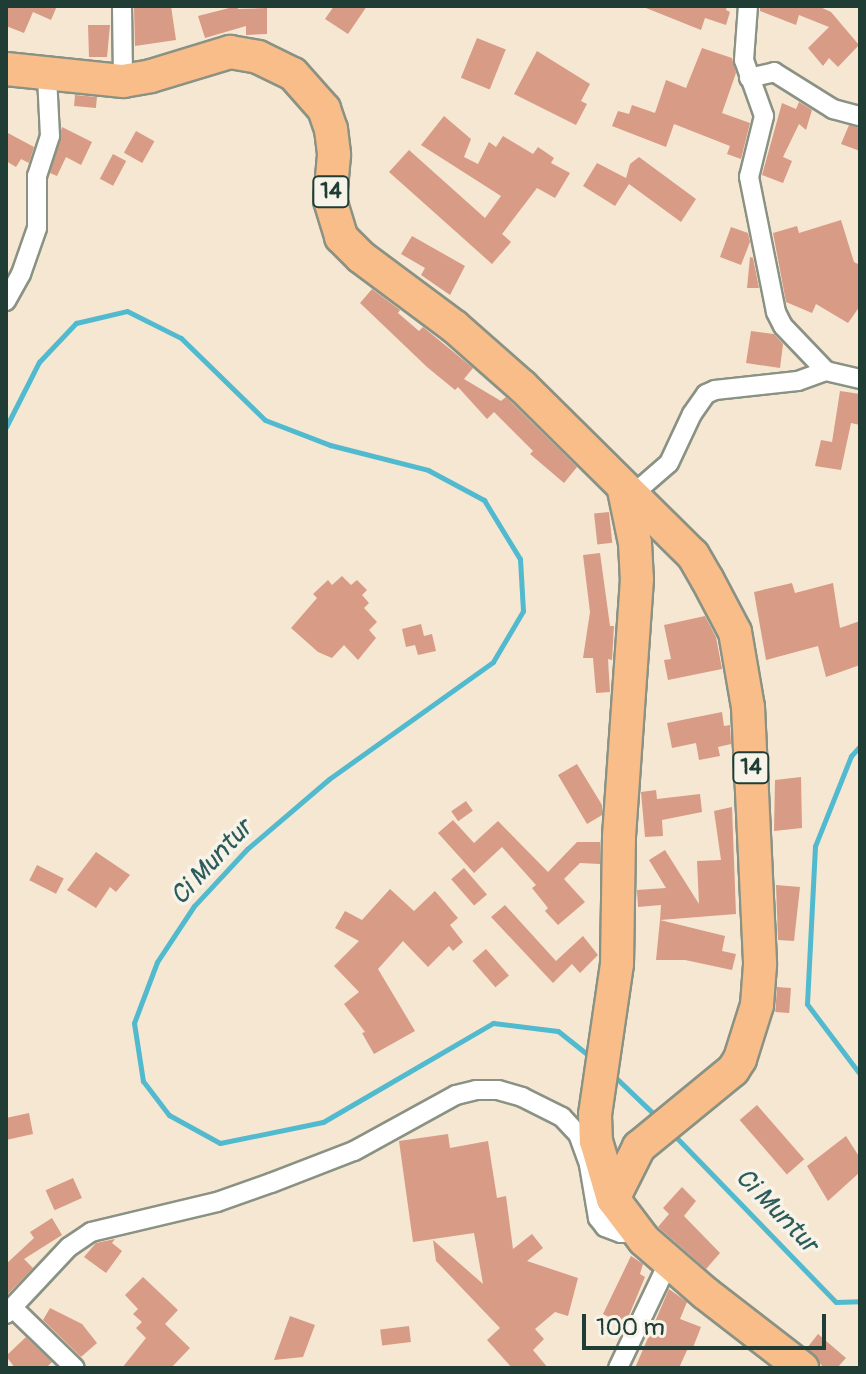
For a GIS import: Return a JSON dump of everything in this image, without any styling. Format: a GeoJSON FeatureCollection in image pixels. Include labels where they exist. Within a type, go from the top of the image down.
{"type":"FeatureCollection","features":[{"type":"Feature","properties":{"kind":"highway","name":"14"},"geometry":{"type":"LineString","coordinates":[[6,69],[47,76],[123,81],[151,76],[230,52],[258,57],[293,74],[324,109],[331,129],[334,155],[330,200],[341,237],[361,257],[455,327],[500,367],[693,555],[707,579],[735,632],[748,707],[759,979],[757,1005],[744,1049],[725,1079],[650,1135],[639,1147],[613,1199]]}},
{"type":"Feature","properties":{"kind":"highway"},"geometry":{"type":"LineString","coordinates":[[628,493],[637,579],[619,837],[617,964],[595,1115],[596,1141],[613,1199],[636,1232],[668,1263],[802,1368]]}},
{"type":"Feature","properties":{"kind":"street"},"geometry":{"type":"LineString","coordinates":[[122,6],[123,81]]}},
{"type":"Feature","properties":{"kind":"street"},"geometry":{"type":"LineString","coordinates":[[748,6],[744,60],[764,116],[749,183],[776,312],[783,326],[826,371]]}},
{"type":"Feature","properties":{"kind":"street"},"geometry":{"type":"LineString","coordinates":[[749,78],[775,72],[833,109],[860,116]]}},
{"type":"Feature","properties":{"kind":"street"},"geometry":{"type":"LineString","coordinates":[[6,301],[21,274],[37,228],[37,176],[50,136],[47,76]]}},
{"type":"Feature","properties":{"kind":"street"},"geometry":{"type":"LineString","coordinates":[[628,493],[669,463],[706,394],[715,390],[798,381],[826,371],[860,379]]}},
{"type":"Feature","properties":{"kind":"street"},"geometry":{"type":"LineString","coordinates":[[75,1368],[9,1311],[69,1247],[91,1232],[217,1202],[285,1178],[354,1151],[456,1095],[476,1090],[510,1093],[562,1117],[578,1134],[589,1165],[598,1218],[605,1227],[621,1233],[636,1232]]}},
{"type":"Feature","properties":{"kind":"street"},"geometry":{"type":"LineString","coordinates":[[618,1368],[668,1263]]}},
{"type":"Feature","properties":{"kind":"building"},"geometry":{"type":"Polygon","coordinates":[[[6,6],[57,6],[51,20],[33,12],[24,33],[6,26],[6,6]]]}},
{"type":"Feature","properties":{"kind":"building"},"geometry":{"type":"Polygon","coordinates":[[[134,6],[171,6],[176,40],[135,46],[134,6]]]}},
{"type":"Feature","properties":{"kind":"building"},"geometry":{"type":"Polygon","coordinates":[[[237,6],[238,9],[267,8],[267,34],[246,35],[246,26],[205,38],[198,16],[237,6]]]}},
{"type":"Feature","properties":{"kind":"building"},"geometry":{"type":"Polygon","coordinates":[[[334,6],[367,6],[348,34],[325,19],[334,6]]]}},
{"type":"Feature","properties":{"kind":"building"},"geometry":{"type":"Polygon","coordinates":[[[641,6],[727,6],[726,10],[730,12],[726,25],[705,18],[701,30],[641,6]]]}},
{"type":"Feature","properties":{"kind":"building"},"geometry":{"type":"Polygon","coordinates":[[[760,6],[818,6],[831,12],[859,45],[838,67],[829,58],[823,66],[808,48],[829,27],[799,15],[796,25],[760,11],[760,6]]]}},
{"type":"Feature","properties":{"kind":"building"},"geometry":{"type":"Polygon","coordinates":[[[88,25],[110,25],[107,57],[89,57],[88,25]]]}},
{"type":"Feature","properties":{"kind":"building"},"geometry":{"type":"Polygon","coordinates":[[[477,38],[506,50],[490,89],[461,78],[477,38]]]}},
{"type":"Feature","properties":{"kind":"building"},"geometry":{"type":"Polygon","coordinates":[[[702,48],[732,58],[736,73],[722,113],[750,123],[741,159],[727,154],[730,146],[674,124],[666,147],[612,126],[618,111],[629,114],[632,105],[655,113],[666,80],[686,88],[702,48]]]}},
{"type":"Feature","properties":{"kind":"building"},"geometry":{"type":"Polygon","coordinates":[[[537,51],[590,84],[581,101],[587,104],[576,125],[514,94],[537,51]]]}},
{"type":"Feature","properties":{"kind":"building"},"geometry":{"type":"Polygon","coordinates":[[[75,95],[97,97],[96,108],[74,106],[75,95]]]}},
{"type":"Feature","properties":{"kind":"building"},"geometry":{"type":"Polygon","coordinates":[[[799,102],[812,110],[806,130],[799,124],[783,157],[792,161],[783,183],[762,175],[782,103],[796,109],[799,102]]]}},
{"type":"Feature","properties":{"kind":"building"},"geometry":{"type":"Polygon","coordinates":[[[444,116],[471,139],[464,157],[478,164],[489,142],[496,147],[503,136],[533,154],[538,147],[554,158],[551,163],[570,173],[555,198],[537,188],[502,234],[511,242],[492,264],[389,172],[409,150],[485,218],[501,196],[421,145],[444,116]]]}},
{"type":"Feature","properties":{"kind":"building"},"geometry":{"type":"Polygon","coordinates":[[[849,125],[860,128],[860,151],[841,144],[849,125]]]}},
{"type":"Feature","properties":{"kind":"building"},"geometry":{"type":"Polygon","coordinates":[[[62,127],[92,142],[81,165],[66,157],[57,176],[50,173],[62,127]]]}},
{"type":"Feature","properties":{"kind":"building"},"geometry":{"type":"Polygon","coordinates":[[[136,131],[154,141],[142,163],[124,153],[136,131]]]}},
{"type":"Feature","properties":{"kind":"building"},"geometry":{"type":"Polygon","coordinates":[[[6,132],[34,147],[29,163],[21,159],[16,167],[6,161],[6,132]]]}},
{"type":"Feature","properties":{"kind":"building"},"geometry":{"type":"Polygon","coordinates":[[[113,154],[126,161],[113,186],[100,179],[113,154]]]}},
{"type":"Feature","properties":{"kind":"building"},"geometry":{"type":"Polygon","coordinates":[[[639,157],[696,199],[681,222],[629,184],[615,206],[583,186],[597,163],[626,178],[630,164],[639,157]]]}},
{"type":"Feature","properties":{"kind":"building"},"geometry":{"type":"Polygon","coordinates":[[[841,220],[854,262],[860,265],[860,306],[848,323],[816,304],[812,313],[786,302],[773,233],[797,226],[799,233],[841,220]]]}},
{"type":"Feature","properties":{"kind":"building"},"geometry":{"type":"Polygon","coordinates":[[[731,227],[748,233],[750,242],[741,265],[720,257],[731,227]]]}},
{"type":"Feature","properties":{"kind":"building"},"geometry":{"type":"Polygon","coordinates":[[[412,236],[465,266],[450,295],[421,275],[425,268],[401,254],[412,236]]]}},
{"type":"Feature","properties":{"kind":"building"},"geometry":{"type":"Polygon","coordinates":[[[750,257],[753,258],[759,288],[747,288],[750,257]]]}},
{"type":"Feature","properties":{"kind":"building"},"geometry":{"type":"Polygon","coordinates":[[[372,289],[400,310],[398,313],[419,331],[423,327],[473,368],[464,379],[501,401],[506,397],[577,467],[564,483],[530,454],[533,451],[494,412],[487,419],[458,387],[455,390],[427,367],[360,303],[372,289]]]}},
{"type":"Feature","properties":{"kind":"building"},"geometry":{"type":"Polygon","coordinates":[[[751,331],[774,334],[783,344],[780,368],[746,363],[751,331]]]}},
{"type":"Feature","properties":{"kind":"building"},"geometry":{"type":"Polygon","coordinates":[[[840,391],[860,394],[860,425],[851,423],[841,470],[815,466],[821,440],[832,442],[840,391]]]}},
{"type":"Feature","properties":{"kind":"building"},"geometry":{"type":"Polygon","coordinates":[[[609,512],[612,543],[597,544],[594,514],[609,512]]]}},
{"type":"Feature","properties":{"kind":"building"},"geometry":{"type":"Polygon","coordinates":[[[600,553],[610,626],[614,626],[612,660],[608,659],[610,692],[596,693],[593,658],[583,658],[590,612],[583,555],[600,553]]]}},
{"type":"Feature","properties":{"kind":"building"},"geometry":{"type":"Polygon","coordinates":[[[342,576],[351,585],[357,580],[367,590],[362,595],[369,603],[364,608],[377,622],[369,630],[376,638],[358,660],[344,645],[332,658],[318,652],[291,628],[317,598],[313,594],[328,580],[332,585],[342,576]]]}},
{"type":"Feature","properties":{"kind":"building"},"geometry":{"type":"Polygon","coordinates":[[[792,583],[795,593],[833,583],[840,628],[860,621],[860,665],[826,677],[818,646],[766,660],[754,592],[792,583]]]}},
{"type":"Feature","properties":{"kind":"building"},"geometry":{"type":"Polygon","coordinates":[[[705,616],[716,637],[722,669],[668,680],[664,660],[671,659],[664,625],[705,616]]]}},
{"type":"Feature","properties":{"kind":"building"},"geometry":{"type":"Polygon","coordinates":[[[421,624],[424,636],[432,634],[436,651],[418,655],[415,645],[406,647],[402,629],[421,624]]]}},
{"type":"Feature","properties":{"kind":"building"},"geometry":{"type":"Polygon","coordinates":[[[722,712],[724,726],[730,725],[731,744],[718,747],[720,756],[699,760],[696,743],[672,748],[667,723],[722,712]]]}},
{"type":"Feature","properties":{"kind":"building"},"geometry":{"type":"Polygon","coordinates":[[[577,764],[602,805],[602,815],[587,824],[558,775],[577,764]]]}},
{"type":"Feature","properties":{"kind":"building"},"geometry":{"type":"Polygon","coordinates":[[[801,777],[802,828],[774,831],[775,780],[801,777]]]}},
{"type":"Feature","properties":{"kind":"building"},"geometry":{"type":"Polygon","coordinates":[[[656,790],[657,799],[700,794],[702,812],[662,820],[663,836],[645,837],[641,792],[656,790]]]}},
{"type":"Feature","properties":{"kind":"building"},"geometry":{"type":"Polygon","coordinates":[[[466,801],[473,811],[458,821],[451,811],[466,801]]]}},
{"type":"Feature","properties":{"kind":"building"},"geometry":{"type":"Polygon","coordinates":[[[732,807],[736,914],[660,920],[661,905],[638,907],[637,890],[666,888],[649,860],[665,850],[699,904],[697,861],[721,860],[714,811],[732,807]]]}},
{"type":"Feature","properties":{"kind":"building"},"geometry":{"type":"Polygon","coordinates":[[[453,820],[474,843],[498,821],[548,872],[577,842],[600,842],[600,864],[580,863],[564,879],[585,902],[558,925],[545,911],[548,908],[532,888],[536,885],[502,847],[474,873],[438,833],[453,820]]]}},
{"type":"Feature","properties":{"kind":"building"},"geometry":{"type":"Polygon","coordinates":[[[96,852],[130,875],[116,892],[110,887],[96,908],[67,890],[96,852]]]}},
{"type":"Feature","properties":{"kind":"building"},"geometry":{"type":"Polygon","coordinates":[[[37,865],[64,879],[56,894],[29,880],[37,865]]]}},
{"type":"Feature","properties":{"kind":"building"},"geometry":{"type":"Polygon","coordinates":[[[464,868],[487,894],[474,906],[451,879],[464,868]]]}},
{"type":"Feature","properties":{"kind":"building"},"geometry":{"type":"Polygon","coordinates":[[[776,885],[800,887],[794,941],[778,940],[776,885]]]}},
{"type":"Feature","properties":{"kind":"building"},"geometry":{"type":"Polygon","coordinates":[[[390,889],[414,911],[435,891],[458,918],[450,925],[463,942],[453,951],[449,946],[428,967],[403,941],[378,969],[415,1031],[374,1054],[362,1033],[365,1032],[344,1004],[359,992],[334,966],[359,941],[335,928],[345,911],[362,920],[390,889]]]}},
{"type":"Feature","properties":{"kind":"building"},"geometry":{"type":"Polygon","coordinates":[[[505,905],[556,961],[583,936],[598,955],[580,973],[572,964],[553,983],[491,917],[505,905]]]}},
{"type":"Feature","properties":{"kind":"building"},"geometry":{"type":"Polygon","coordinates":[[[660,920],[725,936],[722,951],[736,954],[732,970],[685,960],[656,960],[660,920]]]}},
{"type":"Feature","properties":{"kind":"building"},"geometry":{"type":"Polygon","coordinates":[[[486,949],[509,975],[495,987],[472,961],[486,949]]]}},
{"type":"Feature","properties":{"kind":"building"},"geometry":{"type":"Polygon","coordinates":[[[777,987],[791,988],[789,1013],[775,1012],[777,987]]]}},
{"type":"Feature","properties":{"kind":"building"},"geometry":{"type":"Polygon","coordinates":[[[757,1105],[804,1159],[787,1174],[740,1120],[757,1105]]]}},
{"type":"Feature","properties":{"kind":"building"},"geometry":{"type":"Polygon","coordinates":[[[29,1113],[33,1134],[6,1140],[6,1118],[29,1113]]]}},
{"type":"Feature","properties":{"kind":"building"},"geometry":{"type":"Polygon","coordinates":[[[448,1134],[450,1148],[488,1141],[497,1198],[506,1196],[513,1249],[532,1234],[543,1248],[527,1261],[578,1278],[568,1316],[555,1312],[535,1329],[544,1339],[533,1350],[548,1368],[512,1368],[487,1340],[500,1328],[436,1261],[433,1240],[483,1284],[474,1233],[413,1242],[399,1141],[448,1134]]]}},
{"type":"Feature","properties":{"kind":"building"},"geometry":{"type":"Polygon","coordinates":[[[846,1136],[860,1158],[860,1172],[828,1201],[807,1166],[846,1136]]]}},
{"type":"Feature","properties":{"kind":"building"},"geometry":{"type":"Polygon","coordinates":[[[73,1178],[82,1198],[55,1210],[46,1190],[73,1178]]]}},
{"type":"Feature","properties":{"kind":"building"},"geometry":{"type":"Polygon","coordinates":[[[682,1187],[696,1201],[684,1216],[720,1253],[706,1269],[658,1227],[669,1214],[663,1208],[682,1187]]]}},
{"type":"Feature","properties":{"kind":"building"},"geometry":{"type":"Polygon","coordinates":[[[52,1218],[62,1235],[24,1259],[33,1268],[6,1296],[6,1264],[34,1238],[30,1232],[52,1218]]]}},
{"type":"Feature","properties":{"kind":"building"},"geometry":{"type":"Polygon","coordinates":[[[115,1239],[112,1243],[122,1251],[106,1273],[84,1257],[96,1243],[115,1239]]]}},
{"type":"Feature","properties":{"kind":"building"},"geometry":{"type":"Polygon","coordinates":[[[631,1256],[643,1264],[640,1274],[645,1277],[625,1325],[603,1314],[631,1256]]]}},
{"type":"Feature","properties":{"kind":"building"},"geometry":{"type":"Polygon","coordinates":[[[143,1277],[178,1310],[165,1324],[190,1348],[171,1368],[122,1368],[146,1338],[136,1328],[142,1322],[133,1314],[138,1309],[125,1295],[143,1277]]]}},
{"type":"Feature","properties":{"kind":"building"},"geometry":{"type":"Polygon","coordinates":[[[669,1289],[687,1302],[680,1319],[701,1327],[692,1350],[688,1348],[679,1368],[635,1368],[669,1289]]]}},
{"type":"Feature","properties":{"kind":"building"},"geometry":{"type":"Polygon","coordinates":[[[50,1308],[82,1324],[97,1343],[81,1357],[43,1320],[50,1308]]]}},
{"type":"Feature","properties":{"kind":"building"},"geometry":{"type":"Polygon","coordinates":[[[290,1316],[315,1325],[303,1357],[274,1360],[290,1316]]]}},
{"type":"Feature","properties":{"kind":"building"},"geometry":{"type":"Polygon","coordinates":[[[409,1326],[411,1342],[382,1345],[380,1330],[409,1326]]]}},
{"type":"Feature","properties":{"kind":"building"},"geometry":{"type":"Polygon","coordinates":[[[818,1334],[846,1358],[837,1368],[824,1368],[807,1348],[818,1334]]]}},
{"type":"Feature","properties":{"kind":"building"},"geometry":{"type":"Polygon","coordinates":[[[26,1337],[52,1362],[46,1368],[15,1368],[6,1356],[26,1337]]]}},
{"type":"Feature","properties":{"kind":"waterway","name":"Ci Muntur"},"geometry":{"type":"LineString","coordinates":[[6,427],[39,362],[76,323],[127,311],[181,338],[265,420],[330,445],[428,470],[484,500],[520,559],[523,611],[493,662],[329,779],[247,849],[194,906],[157,962],[134,1023],[143,1081],[169,1115],[220,1143],[323,1122],[493,1023],[558,1031],[592,1058]]}},
{"type":"Feature","properties":{"kind":"waterway","name":"Ci Muntur"},"geometry":{"type":"LineString","coordinates":[[860,746],[851,756],[815,846],[807,1004],[860,1074]]}},
{"type":"Feature","properties":{"kind":"waterway","name":"Ci Muntur"},"geometry":{"type":"LineString","coordinates":[[613,1075],[657,1117]]}},
{"type":"Feature","properties":{"kind":"waterway","name":"Ci Muntur"},"geometry":{"type":"LineString","coordinates":[[672,1133],[836,1302],[860,1301]]}}]}
